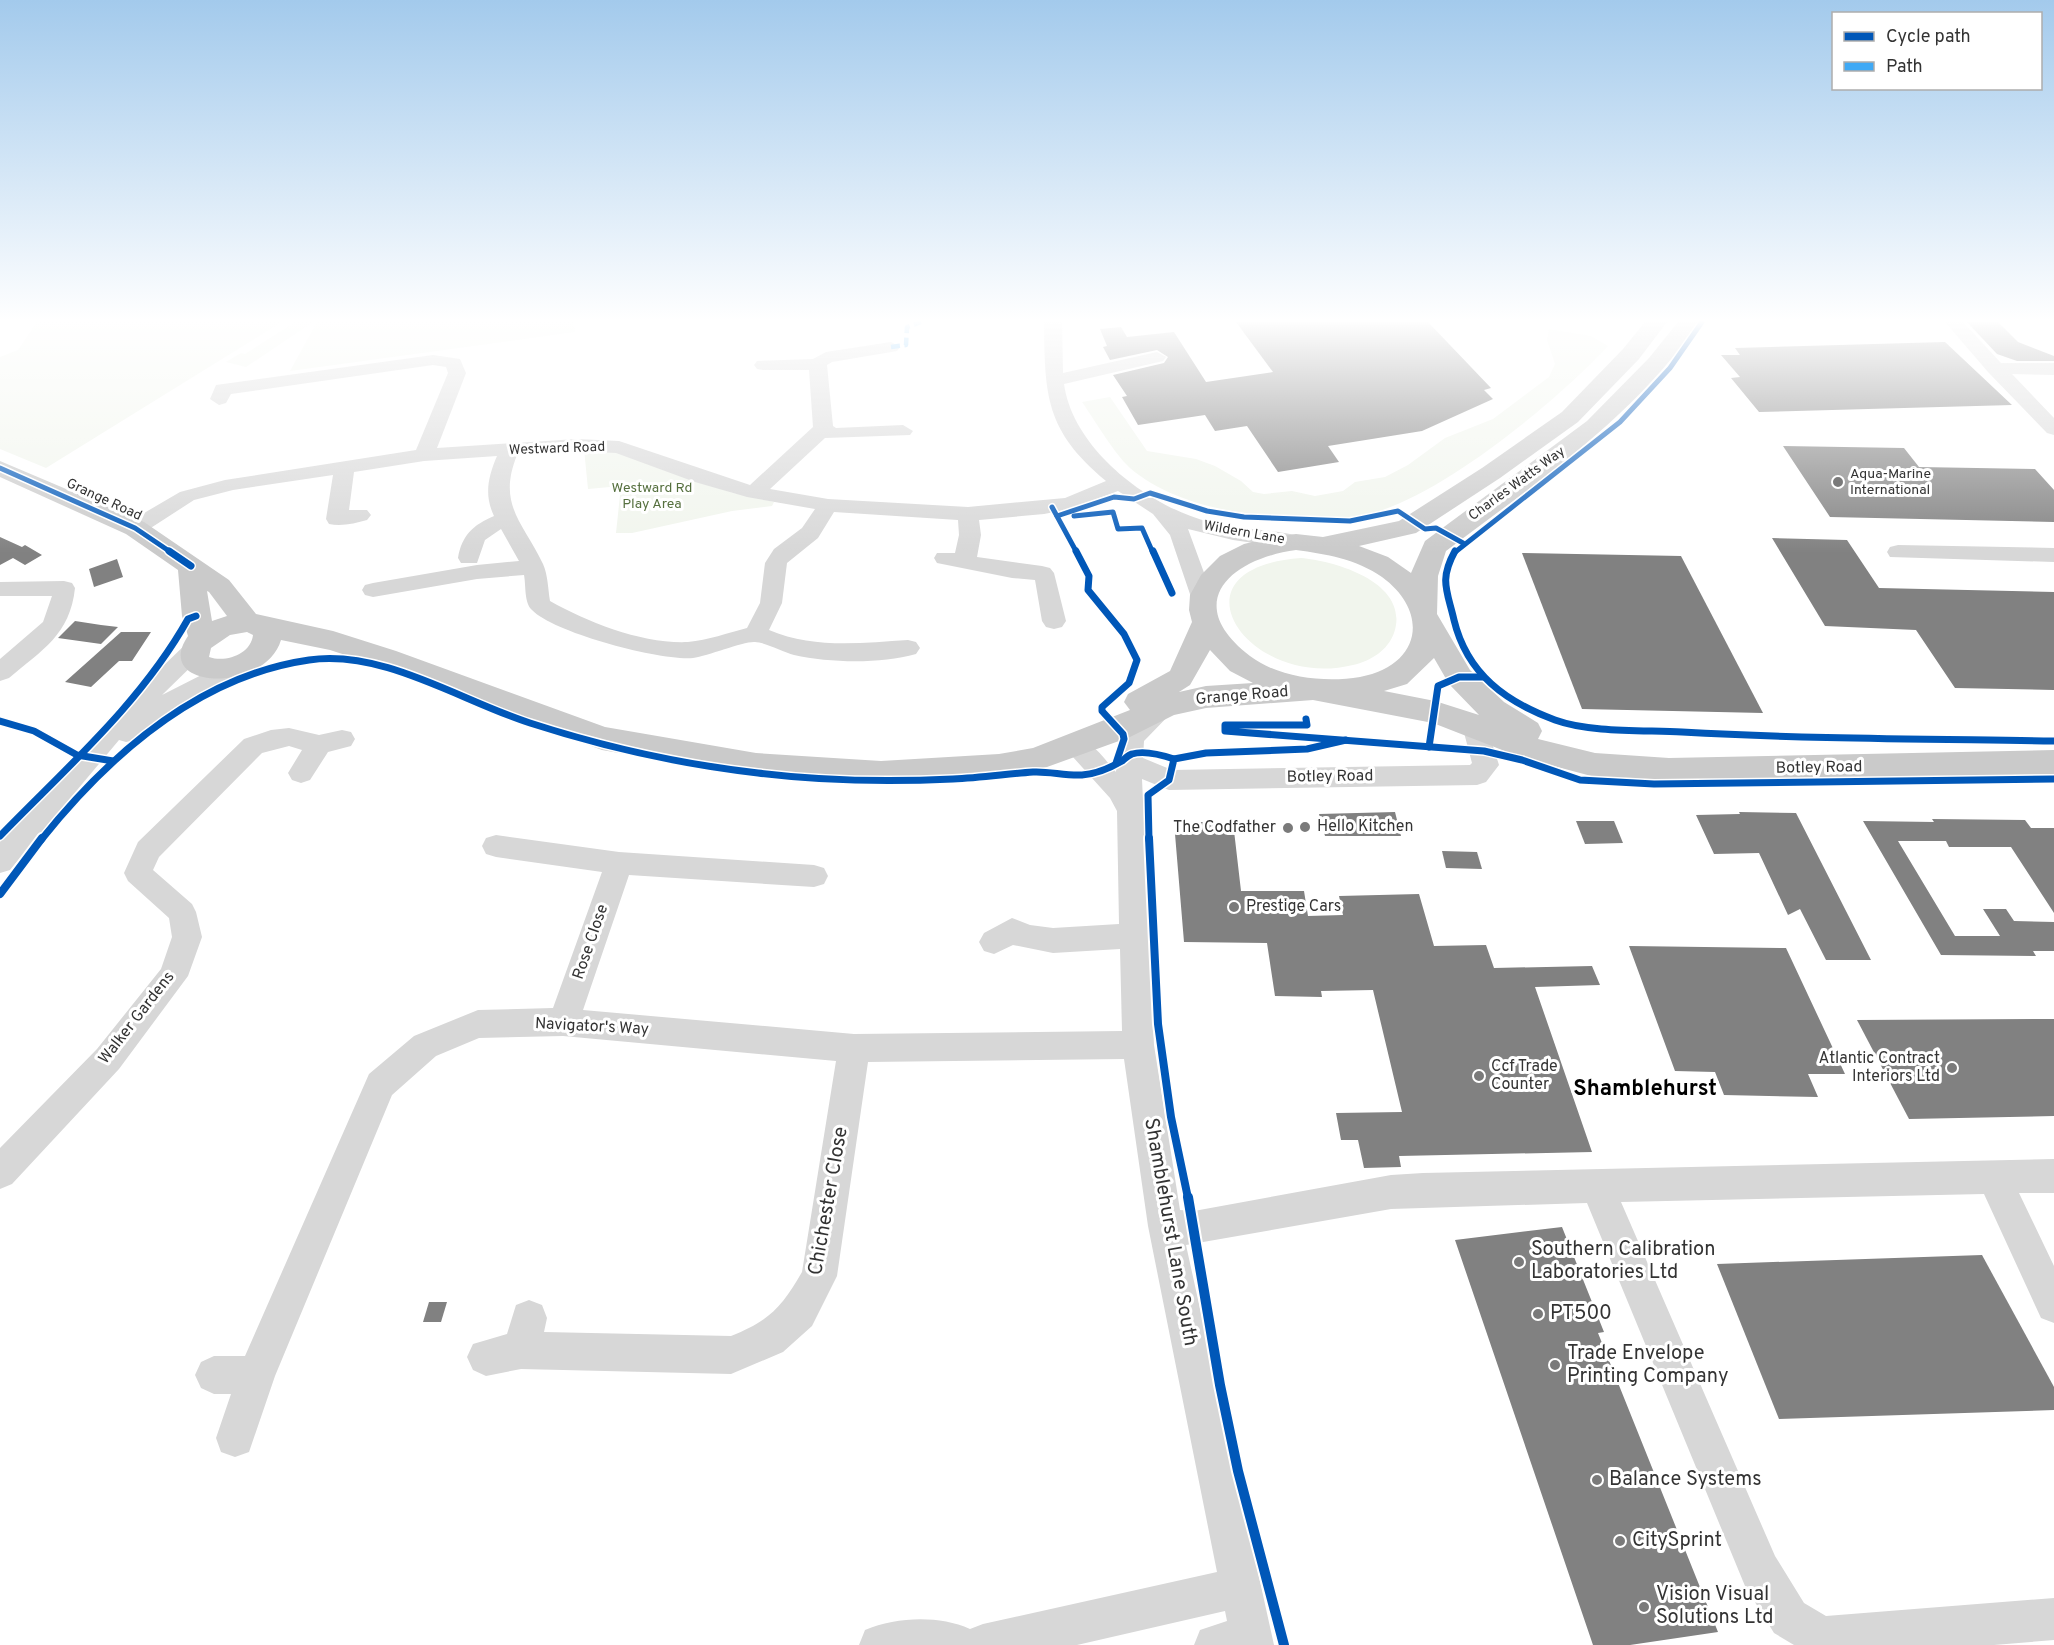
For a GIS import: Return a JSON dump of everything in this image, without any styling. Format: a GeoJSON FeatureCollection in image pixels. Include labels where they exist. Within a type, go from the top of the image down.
{"type":"FeatureCollection","features":[{"type":"Feature","properties":{"kind":"main road","name":"Charles Watts Way"},"geometry":{"type":"LineString","coordinates":[[1324,544],[1407,527],[1491,473],[1570,417],[1588,399]]}},
{"type":"Feature","properties":{"kind":"main road","name":"Charles Watts Way"},"geometry":{"type":"LineString","coordinates":[[1426,614],[1425,576],[1434,547],[1595,426],[1622,399]]}},
{"type":"Feature","properties":{"kind":"main road","name":"Grange Road"},"geometry":{"type":"LineString","coordinates":[[0,468],[135,528],[219,586],[256,625],[333,640],[602,738],[756,765],[881,773],[999,766],[1036,759],[1076,746],[1167,706],[1206,697],[1321,691]]}},
{"type":"Feature","properties":{"kind":"main road"},"geometry":{"type":"LineString","coordinates":[[1296,542],[1324,544],[1356,552],[1386,566],[1409,585],[1426,614],[1427,639],[1420,656],[1406,671],[1386,682],[1362,689],[1321,691],[1273,681],[1242,666],[1219,646],[1204,612],[1209,581],[1223,565],[1233,559],[1268,545],[1296,542]]}},
{"type":"Feature","properties":{"kind":"main road"},"geometry":{"type":"LineString","coordinates":[[191,566],[199,643],[224,626],[256,625],[268,632],[266,646],[240,664]]}},
{"type":"Feature","properties":{"kind":"main road","name":"Grange Road"},"geometry":{"type":"LineString","coordinates":[[1076,746],[1115,716],[1180,678],[1194,654],[1204,612]]}},
{"type":"Feature","properties":{"kind":"main road","name":"Botley Road"},"geometry":{"type":"LineString","coordinates":[[1426,614],[1459,677],[1493,710],[1585,762]]}},
{"type":"Feature","properties":{"kind":"main road","name":"Grange Road"},"geometry":{"type":"LineString","coordinates":[[199,643],[195,662],[200,667],[208,669],[366,652]]}},
{"type":"Feature","properties":{"kind":"main road","name":"Botley Road"},"geometry":{"type":"LineString","coordinates":[[1321,691],[1412,707],[1475,725],[1531,749],[1585,762],[1669,770],[2054,762]]}},
{"type":"Feature","properties":{"kind":"street"},"geometry":{"type":"LineString","coordinates":[[424,455],[447,399]]}},
{"type":"Feature","properties":{"kind":"street"},"geometry":{"type":"LineString","coordinates":[[754,493],[812,442],[823,428],[821,399]]}},
{"type":"Feature","properties":{"kind":"street","name":"Wildern Lane"},"geometry":{"type":"LineString","coordinates":[[1058,399],[1065,422],[1089,454],[1121,482],[1159,508],[1195,525],[1296,542]]}},
{"type":"Feature","properties":{"kind":"street"},"geometry":{"type":"LineString","coordinates":[[2024,399],[2054,429]]}},
{"type":"Feature","properties":{"kind":"street"},"geometry":{"type":"LineString","coordinates":[[823,428],[832,434],[903,431]]}},
{"type":"Feature","properties":{"kind":"street","name":"Westward Road"},"geometry":{"type":"LineString","coordinates":[[135,528],[187,496],[232,484],[424,455],[576,445],[619,447],[702,478],[754,493],[828,505],[968,514],[1052,507],[1121,482]]}},
{"type":"Feature","properties":{"kind":"street"},"geometry":{"type":"LineString","coordinates":[[509,451],[498,474],[498,499],[506,519],[533,567],[540,605],[551,612],[590,627],[655,646],[682,650],[704,648],[756,633],[776,643],[798,649],[844,653],[908,647]]}},
{"type":"Feature","properties":{"kind":"street"},"geometry":{"type":"LineString","coordinates":[[345,466],[337,519],[360,515]]}},
{"type":"Feature","properties":{"kind":"street"},"geometry":{"type":"LineString","coordinates":[[756,633],[771,603],[776,563],[782,554],[810,533],[828,505]]}},
{"type":"Feature","properties":{"kind":"street","name":"Wildern Lane"},"geometry":{"type":"LineString","coordinates":[[1159,508],[1180,534],[1204,612]]}},
{"type":"Feature","properties":{"kind":"street"},"geometry":{"type":"LineString","coordinates":[[968,514],[970,535],[955,559],[1012,571],[1042,573],[1046,578],[1054,621]]}},
{"type":"Feature","properties":{"kind":"street"},"geometry":{"type":"LineString","coordinates":[[469,558],[471,541],[483,528],[506,519]]}},
{"type":"Feature","properties":{"kind":"street"},"geometry":{"type":"LineString","coordinates":[[1898,552],[2054,555]]}},
{"type":"Feature","properties":{"kind":"street"},"geometry":{"type":"LineString","coordinates":[[373,590],[477,572],[533,567]]}},
{"type":"Feature","properties":{"kind":"street"},"geometry":{"type":"LineString","coordinates":[[0,589],[64,588],[57,621],[49,634],[0,672]]}},
{"type":"Feature","properties":{"kind":"street"},"geometry":{"type":"LineString","coordinates":[[0,862],[30,823],[146,694],[199,643]]}},
{"type":"Feature","properties":{"kind":"street"},"geometry":{"type":"LineString","coordinates":[[88,759],[169,702],[240,664]]}},
{"type":"Feature","properties":{"kind":"street","name":"Shamblehurst Lane South"},"geometry":{"type":"LineString","coordinates":[[1167,706],[1132,738],[1129,777],[1138,1045],[1165,1226],[1241,1587],[1240,1642]]}},
{"type":"Feature","properties":{"kind":"street","name":"Botley Road"},"geometry":{"type":"LineString","coordinates":[[1131,763],[1169,780],[1478,774],[1486,765],[1475,725]]}},
{"type":"Feature","properties":{"kind":"street","name":"Walker Gardens"},"geometry":{"type":"LineString","coordinates":[[0,1172],[108,1059],[173,976],[187,937],[186,929],[182,912],[138,873],[148,850],[253,746],[271,739],[290,737],[331,742],[301,773]]}},
{"type":"Feature","properties":{"kind":"street","name":"Shamblehurst Lane South"},"geometry":{"type":"LineString","coordinates":[[1076,746],[1119,791],[1131,813]]}},
{"type":"Feature","properties":{"kind":"street"},"geometry":{"type":"LineString","coordinates":[[496,846],[527,838],[619,862],[779,883],[814,876]]}},
{"type":"Feature","properties":{"kind":"street","name":"Rose Close"},"geometry":{"type":"LineString","coordinates":[[563,1022],[619,862]]}},
{"type":"Feature","properties":{"kind":"street"},"geometry":{"type":"LineString","coordinates":[[1004,928],[1020,937],[1056,941],[1134,934]]}},
{"type":"Feature","properties":{"kind":"street","name":"Navigator's Way"},"geometry":{"type":"LineString","coordinates":[[234,1438],[256,1375],[380,1085],[425,1046],[478,1024],[563,1022],[854,1048],[1138,1045]]}},
{"type":"Feature","properties":{"kind":"street","name":"Chichester Close"},"geometry":{"type":"LineString","coordinates":[[512,1342],[731,1355],[770,1339],[800,1313],[819,1276],[854,1048]]}},
{"type":"Feature","properties":{"kind":"street"},"geometry":{"type":"LineString","coordinates":[[1165,1226],[1194,1228],[1391,1192],[1596,1185],[2054,1176]]}},
{"type":"Feature","properties":{"kind":"street"},"geometry":{"type":"LineString","coordinates":[[1994,1177],[2054,1305]]}},
{"type":"Feature","properties":{"kind":"street"},"geometry":{"type":"LineString","coordinates":[[1596,1185],[1760,1571],[1789,1618],[1822,1638],[2054,1619]]}},
{"type":"Feature","properties":{"kind":"street"},"geometry":{"type":"LineString","coordinates":[[214,1375],[256,1375]]}},
{"type":"Feature","properties":{"kind":"street"},"geometry":{"type":"LineString","coordinates":[[983,1645],[1241,1587]]}},
{"type":"Feature","properties":{"kind":"street"},"geometry":{"type":"LineString","coordinates":[[880,1645],[919,1640],[958,1645]]}},
{"type":"Feature","properties":{"kind":"green space"},"geometry":{"type":"Polygon","coordinates":[[[0,399],[158,399],[46,468],[0,449],[0,399]]]}},
{"type":"Feature","properties":{"kind":"green space"},"geometry":{"type":"Polygon","coordinates":[[[1111,399],[1147,451],[1196,459],[1215,466],[1241,481],[1253,492],[1264,494],[1292,491],[1315,496],[1343,491],[1355,482],[1385,477],[1408,465],[1445,438],[1493,419],[1520,399],[1552,399],[1497,444],[1430,488],[1398,504],[1357,516],[1313,518],[1223,509],[1190,500],[1158,487],[1130,468],[1111,445],[1082,402],[1111,399]]]}},
{"type":"Feature","properties":{"kind":"green space","name":"Westward Rd Play Area"},"geometry":{"type":"Polygon","coordinates":[[[584,449],[611,450],[733,493],[774,502],[772,506],[732,511],[632,533],[616,533],[621,486],[588,489],[584,449]]]}},
{"type":"Feature","properties":{"kind":"green space"},"geometry":{"type":"Polygon","coordinates":[[[1301,558],[1350,570],[1381,588],[1392,601],[1396,616],[1394,633],[1383,650],[1372,658],[1353,665],[1315,668],[1282,661],[1254,645],[1236,625],[1229,603],[1236,583],[1259,567],[1301,558]]]}},
{"type":"Feature","properties":{"kind":"building"},"geometry":{"type":"Polygon","coordinates":[[[1123,399],[1493,399],[1422,431],[1328,446],[1339,462],[1278,472],[1247,426],[1215,431],[1205,415],[1138,425],[1123,399]]]}},
{"type":"Feature","properties":{"kind":"building"},"geometry":{"type":"Polygon","coordinates":[[[1748,399],[2005,399],[2012,405],[1759,412],[1748,399]]]}},
{"type":"Feature","properties":{"kind":"building"},"geometry":{"type":"Polygon","coordinates":[[[1783,446],[1904,448],[1919,467],[2035,469],[2054,490],[2054,522],[1830,517],[1783,446]]]}},
{"type":"Feature","properties":{"kind":"building"},"geometry":{"type":"Polygon","coordinates":[[[0,537],[22,547],[25,545],[42,555],[25,565],[13,558],[0,565],[0,537]]]}},
{"type":"Feature","properties":{"kind":"building"},"geometry":{"type":"Polygon","coordinates":[[[1772,538],[1847,540],[1879,588],[2054,592],[2054,690],[1955,688],[1916,630],[1825,626],[1772,538]]]}},
{"type":"Feature","properties":{"kind":"building"},"geometry":{"type":"Polygon","coordinates":[[[1522,553],[1681,556],[1763,713],[1582,709],[1522,553]]]}},
{"type":"Feature","properties":{"kind":"building"},"geometry":{"type":"Polygon","coordinates":[[[117,559],[123,577],[94,587],[89,569],[117,559]]]}},
{"type":"Feature","properties":{"kind":"building"},"geometry":{"type":"Polygon","coordinates":[[[75,621],[118,627],[101,644],[58,638],[75,621]]]}},
{"type":"Feature","properties":{"kind":"building"},"geometry":{"type":"Polygon","coordinates":[[[121,632],[151,632],[132,661],[119,661],[91,687],[65,682],[121,632]]]}},
{"type":"Feature","properties":{"kind":"building"},"geometry":{"type":"Polygon","coordinates":[[[1395,812],[1401,836],[1325,836],[1319,814],[1395,812]]]}},
{"type":"Feature","properties":{"kind":"building"},"geometry":{"type":"Polygon","coordinates":[[[1739,812],[1796,813],[1871,960],[1826,960],[1800,909],[1788,915],[1759,853],[1714,854],[1696,815],[1740,814],[1739,812]]]}},
{"type":"Feature","properties":{"kind":"building"},"geometry":{"type":"Polygon","coordinates":[[[1932,819],[2025,820],[2031,828],[2054,828],[2054,913],[2011,847],[1949,847],[1946,841],[1898,841],[1955,936],[2000,936],[1983,909],[2006,909],[2014,921],[2054,922],[2054,951],[2033,951],[2036,956],[1941,955],[1863,821],[1934,822],[1932,819]]]}},
{"type":"Feature","properties":{"kind":"building"},"geometry":{"type":"Polygon","coordinates":[[[1576,821],[1614,821],[1623,843],[1585,844],[1576,821]]]}},
{"type":"Feature","properties":{"kind":"building"},"geometry":{"type":"Polygon","coordinates":[[[1174,822],[1233,822],[1241,891],[1304,891],[1308,916],[1343,915],[1339,896],[1419,894],[1434,946],[1486,945],[1494,968],[1592,966],[1600,985],[1535,987],[1592,1152],[1399,1156],[1401,1167],[1364,1168],[1358,1140],[1341,1140],[1336,1113],[1402,1112],[1373,990],[1321,991],[1322,997],[1275,996],[1267,943],[1184,942],[1174,822]]]}},
{"type":"Feature","properties":{"kind":"building"},"geometry":{"type":"Polygon","coordinates":[[[1442,851],[1477,852],[1482,869],[1446,868],[1442,851]]]}},
{"type":"Feature","properties":{"kind":"building"},"geometry":{"type":"Polygon","coordinates":[[[1629,946],[1786,948],[1845,1074],[1808,1074],[1818,1097],[1724,1095],[1715,1072],[1675,1071],[1629,946]]]}},
{"type":"Feature","properties":{"kind":"building"},"geometry":{"type":"Polygon","coordinates":[[[2054,1019],[2054,1116],[1909,1119],[1857,1020],[2054,1019]]]}},
{"type":"Feature","properties":{"kind":"building"},"geometry":{"type":"Polygon","coordinates":[[[1562,1227],[1604,1332],[1598,1333],[1718,1632],[1630,1645],[1593,1645],[1455,1240],[1562,1227]]]}},
{"type":"Feature","properties":{"kind":"building"},"geometry":{"type":"Polygon","coordinates":[[[1982,1255],[2054,1387],[2054,1410],[1779,1419],[1717,1264],[1982,1255]]]}},
{"type":"Feature","properties":{"kind":"building"},"geometry":{"type":"Polygon","coordinates":[[[429,1302],[447,1302],[441,1322],[423,1322],[429,1302]]]}},
{"type":"Feature","properties":{"kind":"cycle path"},"geometry":{"type":"LineString","coordinates":[[1642,399],[1620,422],[1455,551],[1445,569],[1444,576],[1459,641],[1474,668],[1508,698],[1557,721],[1601,728],[1770,737],[2054,741]]}},
{"type":"Feature","properties":{"kind":"cycle path"},"geometry":{"type":"LineString","coordinates":[[0,468],[135,528],[191,566]]}},
{"type":"Feature","properties":{"kind":"cycle path"},"geometry":{"type":"LineString","coordinates":[[1057,516],[1114,497],[1134,499],[1150,493],[1207,511],[1244,517],[1350,521],[1398,511],[1425,529],[1436,528],[1463,543]]}},
{"type":"Feature","properties":{"kind":"cycle path"},"geometry":{"type":"LineString","coordinates":[[1052,507],[1089,576],[1088,590],[1124,634],[1137,660],[1129,683],[1102,707],[1102,711],[1123,734],[1124,739],[1116,763]]}},
{"type":"Feature","properties":{"kind":"cycle path"},"geometry":{"type":"LineString","coordinates":[[1074,516],[1113,512],[1118,529],[1142,528],[1172,593]]}},
{"type":"Feature","properties":{"kind":"cycle path"},"geometry":{"type":"LineString","coordinates":[[0,836],[131,701],[168,655],[188,619],[196,616]]}},
{"type":"Feature","properties":{"kind":"cycle path"},"geometry":{"type":"LineString","coordinates":[[0,894],[26,858],[85,788],[118,756],[153,728],[190,703],[230,682],[273,667],[316,659],[360,660],[404,673],[477,704],[548,728],[666,759],[761,774],[856,780],[952,779],[1037,772],[1080,775],[1107,768],[1121,762],[1131,754],[1159,754],[1174,759]]}},
{"type":"Feature","properties":{"kind":"cycle path"},"geometry":{"type":"LineString","coordinates":[[1429,747],[1438,686],[1447,680],[1459,677],[1483,677]]}},
{"type":"Feature","properties":{"kind":"cycle path"},"geometry":{"type":"LineString","coordinates":[[1306,719],[1307,725],[1225,725],[1225,731],[1484,751],[1522,760],[1562,776],[1580,780],[1654,784],[2054,779]]}},
{"type":"Feature","properties":{"kind":"cycle path"},"geometry":{"type":"LineString","coordinates":[[0,721],[34,731],[77,755],[113,761]]}},
{"type":"Feature","properties":{"kind":"cycle path"},"geometry":{"type":"LineString","coordinates":[[1284,1645],[1238,1471],[1220,1385],[1194,1228],[1171,1117],[1158,1024],[1147,802],[1148,795],[1169,780],[1174,759],[1186,755],[1287,751],[1327,746],[1346,740]]}},
{"type":"Feature","properties":{"kind":"place","name":"Aqua-Marine International"},"geometry":{"type":"Point","coordinates":[1838,482]}},
{"type":"Feature","properties":{"kind":"place","name":"Hello Kitchen"},"geometry":{"type":"Point","coordinates":[1305,827]}},
{"type":"Feature","properties":{"kind":"place","name":"The Codfather"},"geometry":{"type":"Point","coordinates":[1288,828]}},
{"type":"Feature","properties":{"kind":"place","name":"Prestige Cars"},"geometry":{"type":"Point","coordinates":[1234,907]}},
{"type":"Feature","properties":{"kind":"place","name":"Atlantic Contract Interiors Ltd"},"geometry":{"type":"Point","coordinates":[1952,1068]}},
{"type":"Feature","properties":{"kind":"place","name":"Ccf Trade Counter"},"geometry":{"type":"Point","coordinates":[1479,1076]}},
{"type":"Feature","properties":{"kind":"place","name":"Southern Calibration Laboratories Ltd"},"geometry":{"type":"Point","coordinates":[1519,1262]}},
{"type":"Feature","properties":{"kind":"place","name":"PT500"},"geometry":{"type":"Point","coordinates":[1538,1314]}},
{"type":"Feature","properties":{"kind":"place","name":"Trade Envelope Printing Company"},"geometry":{"type":"Point","coordinates":[1555,1365]}},
{"type":"Feature","properties":{"kind":"place","name":"Balance Systems"},"geometry":{"type":"Point","coordinates":[1597,1480]}},
{"type":"Feature","properties":{"kind":"place","name":"CitySprint"},"geometry":{"type":"Point","coordinates":[1620,1541]}},
{"type":"Feature","properties":{"kind":"place","name":"Vision Visual Solutions Ltd"},"geometry":{"type":"Point","coordinates":[1644,1607]}},
{"type":"Feature","properties":{"kind":"district","name":"Shamblehurst"},"geometry":{"type":"Point","coordinates":[1645,1089]}}]}
